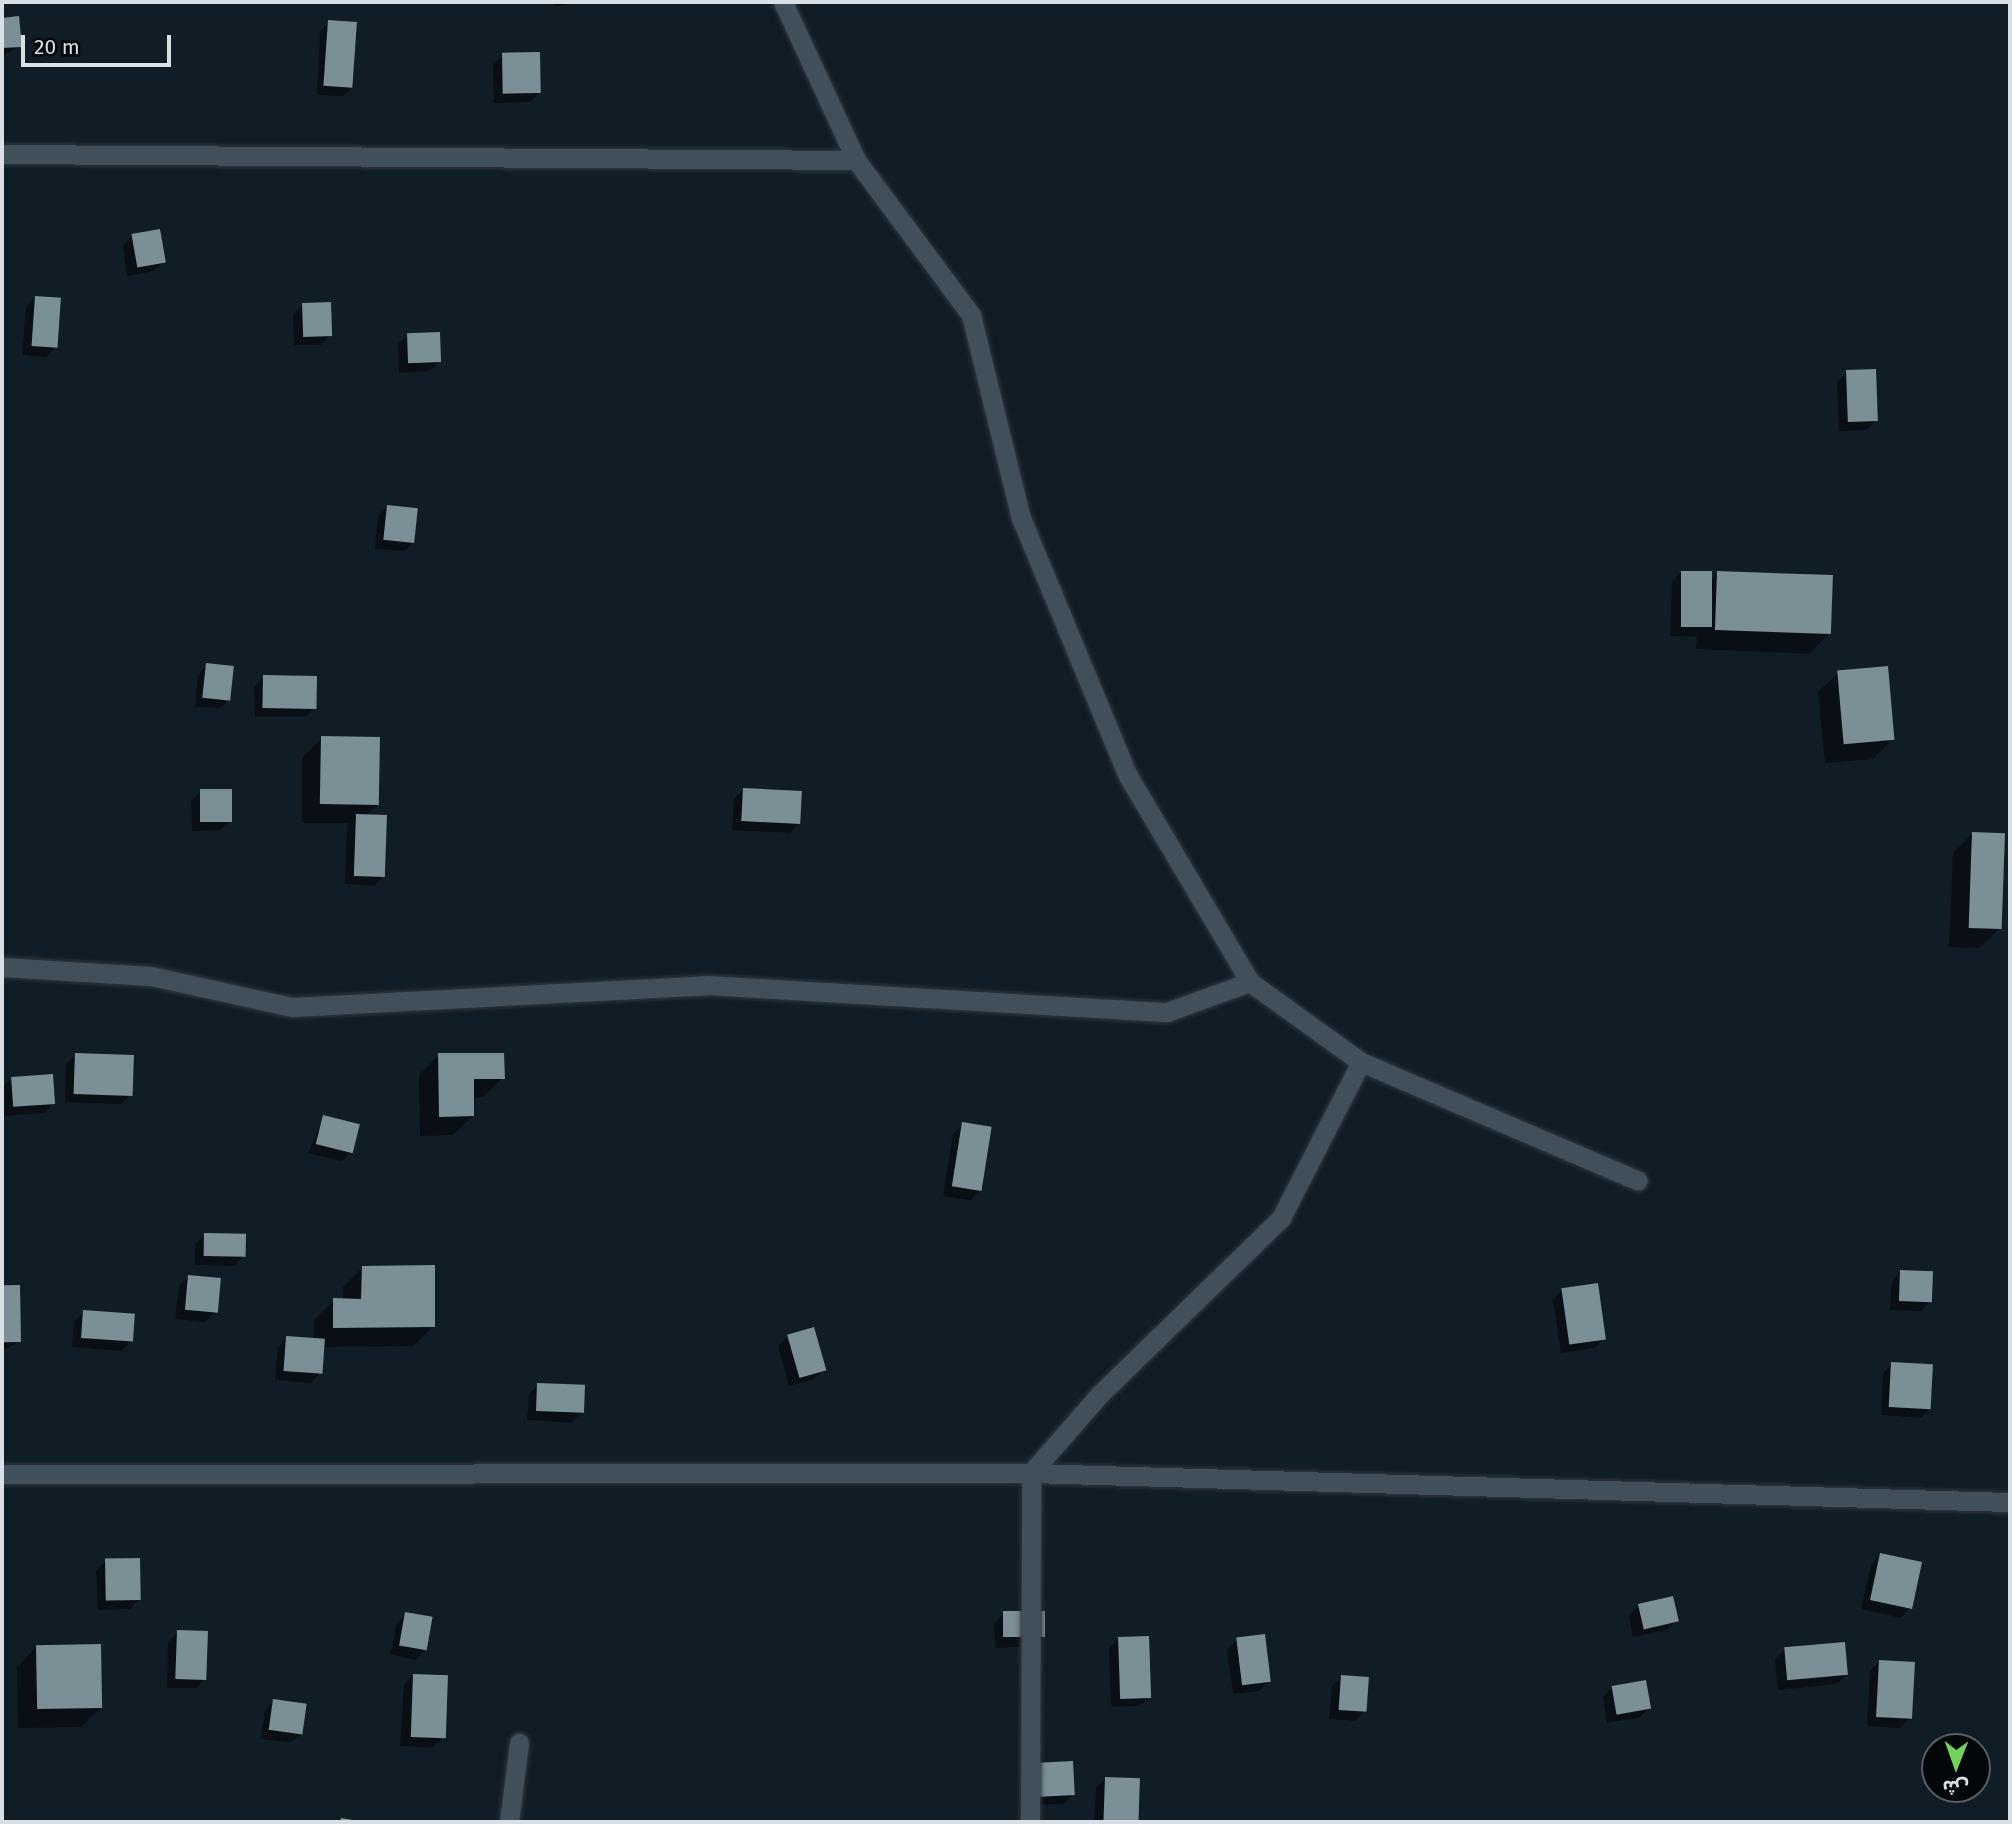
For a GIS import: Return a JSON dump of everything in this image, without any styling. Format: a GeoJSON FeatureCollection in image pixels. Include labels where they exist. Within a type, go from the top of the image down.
{"type":"FeatureCollection","features":[{"type":"Feature","properties":{"kind":"street"},"geometry":{"type":"LineString","coordinates":[[783,2],[856,160],[971,315],[1021,518],[1127,774],[1250,982],[1361,1062],[1638,1181]]}},
{"type":"Feature","properties":{"kind":"street"},"geometry":{"type":"LineString","coordinates":[[2,154],[856,160]]}},
{"type":"Feature","properties":{"kind":"street"},"geometry":{"type":"LineString","coordinates":[[2,967],[151,975],[292,1007],[707,985],[1167,1012],[1250,982]]}},
{"type":"Feature","properties":{"kind":"street"},"geometry":{"type":"LineString","coordinates":[[1030,1822],[1031,1473],[1101,1394],[1281,1218],[1361,1062]]}},
{"type":"Feature","properties":{"kind":"street"},"geometry":{"type":"LineString","coordinates":[[2,1474],[1031,1473],[2010,1502]]}},
{"type":"Feature","properties":{"kind":"street"},"geometry":{"type":"LineString","coordinates":[[509,1822],[519,1743]]}},
{"type":"Feature","properties":{"kind":"building"},"geometry":{"type":"Polygon","coordinates":[[[19,16],[22,47],[2,48],[2,18],[19,16]]]}},
{"type":"Feature","properties":{"kind":"building"},"geometry":{"type":"Polygon","coordinates":[[[328,20],[357,22],[352,88],[323,86],[328,20]]]}},
{"type":"Feature","properties":{"kind":"building"},"geometry":{"type":"Polygon","coordinates":[[[540,52],[541,93],[503,94],[502,53],[540,52]]]}},
{"type":"Feature","properties":{"kind":"building"},"geometry":{"type":"Polygon","coordinates":[[[160,229],[166,262],[137,268],[131,234],[160,229]]]}},
{"type":"Feature","properties":{"kind":"building"},"geometry":{"type":"Polygon","coordinates":[[[35,296],[61,298],[57,348],[32,346],[35,296]]]}},
{"type":"Feature","properties":{"kind":"building"},"geometry":{"type":"Polygon","coordinates":[[[331,302],[332,336],[303,337],[302,303],[331,302]]]}},
{"type":"Feature","properties":{"kind":"building"},"geometry":{"type":"Polygon","coordinates":[[[440,332],[441,362],[408,363],[407,333],[440,332]]]}},
{"type":"Feature","properties":{"kind":"building"},"geometry":{"type":"Polygon","coordinates":[[[1876,369],[1878,421],[1848,422],[1846,370],[1876,369]]]}},
{"type":"Feature","properties":{"kind":"building"},"geometry":{"type":"Polygon","coordinates":[[[387,505],[418,508],[414,543],[383,540],[387,505]]]}},
{"type":"Feature","properties":{"kind":"building"},"geometry":{"type":"Polygon","coordinates":[[[1681,571],[1712,571],[1712,627],[1681,627],[1681,571]]]}},
{"type":"Feature","properties":{"kind":"building"},"geometry":{"type":"Polygon","coordinates":[[[1717,571],[1833,575],[1831,634],[1715,630],[1717,571]]]}},
{"type":"Feature","properties":{"kind":"building"},"geometry":{"type":"Polygon","coordinates":[[[206,663],[234,666],[230,701],[202,698],[206,663]]]}},
{"type":"Feature","properties":{"kind":"building"},"geometry":{"type":"Polygon","coordinates":[[[1888,666],[1894,740],[1844,744],[1837,670],[1888,666]]]}},
{"type":"Feature","properties":{"kind":"building"},"geometry":{"type":"Polygon","coordinates":[[[263,675],[317,676],[316,709],[262,708],[263,675]]]}},
{"type":"Feature","properties":{"kind":"building"},"geometry":{"type":"Polygon","coordinates":[[[321,736],[380,737],[379,805],[320,804],[321,736]]]}},
{"type":"Feature","properties":{"kind":"building"},"geometry":{"type":"Polygon","coordinates":[[[743,788],[802,791],[800,824],[741,821],[743,788]]]}},
{"type":"Feature","properties":{"kind":"building"},"geometry":{"type":"Polygon","coordinates":[[[200,789],[232,789],[232,822],[200,822],[200,789]]]}},
{"type":"Feature","properties":{"kind":"building"},"geometry":{"type":"Polygon","coordinates":[[[356,814],[387,815],[385,877],[354,876],[356,814]]]}},
{"type":"Feature","properties":{"kind":"building"},"geometry":{"type":"Polygon","coordinates":[[[1972,832],[2005,833],[2002,929],[1969,928],[1972,832]]]}},
{"type":"Feature","properties":{"kind":"building"},"geometry":{"type":"Polygon","coordinates":[[[75,1053],[134,1055],[133,1096],[74,1094],[75,1053]]]}},
{"type":"Feature","properties":{"kind":"building"},"geometry":{"type":"Polygon","coordinates":[[[438,1053],[504,1053],[505,1079],[474,1079],[474,1116],[439,1117],[438,1053]]]}},
{"type":"Feature","properties":{"kind":"building"},"geometry":{"type":"Polygon","coordinates":[[[53,1074],[55,1104],[13,1107],[11,1077],[53,1074]]]}},
{"type":"Feature","properties":{"kind":"building"},"geometry":{"type":"Polygon","coordinates":[[[323,1115],[360,1124],[353,1153],[316,1144],[323,1115]]]}},
{"type":"Feature","properties":{"kind":"building"},"geometry":{"type":"Polygon","coordinates":[[[962,1122],[992,1127],[981,1191],[952,1186],[962,1122]]]}},
{"type":"Feature","properties":{"kind":"building"},"geometry":{"type":"Polygon","coordinates":[[[204,1233],[246,1234],[246,1257],[204,1256],[204,1233]]]}},
{"type":"Feature","properties":{"kind":"building"},"geometry":{"type":"Polygon","coordinates":[[[435,1265],[435,1327],[333,1328],[333,1298],[361,1299],[362,1266],[435,1265]]]}},
{"type":"Feature","properties":{"kind":"building"},"geometry":{"type":"Polygon","coordinates":[[[1900,1270],[1933,1271],[1932,1302],[1899,1301],[1900,1270]]]}},
{"type":"Feature","properties":{"kind":"building"},"geometry":{"type":"Polygon","coordinates":[[[188,1275],[221,1278],[218,1313],[185,1310],[188,1275]]]}},
{"type":"Feature","properties":{"kind":"building"},"geometry":{"type":"Polygon","coordinates":[[[1598,1283],[1606,1339],[1569,1345],[1561,1288],[1598,1283]]]}},
{"type":"Feature","properties":{"kind":"building"},"geometry":{"type":"Polygon","coordinates":[[[2,1285],[20,1285],[21,1342],[3,1342],[2,1285]]]}},
{"type":"Feature","properties":{"kind":"building"},"geometry":{"type":"Polygon","coordinates":[[[83,1310],[135,1314],[133,1342],[81,1338],[83,1310]]]}},
{"type":"Feature","properties":{"kind":"building"},"geometry":{"type":"Polygon","coordinates":[[[814,1327],[826,1370],[799,1378],[787,1335],[814,1327]]]}},
{"type":"Feature","properties":{"kind":"building"},"geometry":{"type":"Polygon","coordinates":[[[286,1336],[325,1339],[322,1374],[284,1371],[286,1336]]]}},
{"type":"Feature","properties":{"kind":"building"},"geometry":{"type":"Polygon","coordinates":[[[1891,1362],[1933,1364],[1931,1409],[1889,1407],[1891,1362]]]}},
{"type":"Feature","properties":{"kind":"building"},"geometry":{"type":"Polygon","coordinates":[[[537,1383],[585,1385],[584,1413],[536,1411],[537,1383]]]}},
{"type":"Feature","properties":{"kind":"building"},"geometry":{"type":"Polygon","coordinates":[[[1880,1553],[1922,1562],[1912,1609],[1870,1600],[1880,1553]]]}},
{"type":"Feature","properties":{"kind":"building"},"geometry":{"type":"Polygon","coordinates":[[[140,1558],[141,1600],[106,1601],[105,1559],[140,1558]]]}},
{"type":"Feature","properties":{"kind":"building"},"geometry":{"type":"Polygon","coordinates":[[[1673,1596],[1679,1621],[1644,1629],[1638,1604],[1673,1596]]]}},
{"type":"Feature","properties":{"kind":"building"},"geometry":{"type":"Polygon","coordinates":[[[1003,1611],[1045,1611],[1045,1637],[1003,1637],[1003,1611]]]}},
{"type":"Feature","properties":{"kind":"building"},"geometry":{"type":"Polygon","coordinates":[[[405,1612],[433,1617],[427,1650],[399,1645],[405,1612]]]}},
{"type":"Feature","properties":{"kind":"building"},"geometry":{"type":"Polygon","coordinates":[[[177,1630],[208,1631],[206,1680],[175,1679],[177,1630]]]}},
{"type":"Feature","properties":{"kind":"building"},"geometry":{"type":"Polygon","coordinates":[[[1265,1634],[1271,1682],[1242,1685],[1236,1638],[1265,1634]]]}},
{"type":"Feature","properties":{"kind":"building"},"geometry":{"type":"Polygon","coordinates":[[[1149,1636],[1151,1698],[1120,1699],[1118,1637],[1149,1636]]]}},
{"type":"Feature","properties":{"kind":"building"},"geometry":{"type":"Polygon","coordinates":[[[1845,1642],[1848,1675],[1787,1680],[1784,1647],[1845,1642]]]}},
{"type":"Feature","properties":{"kind":"building"},"geometry":{"type":"Polygon","coordinates":[[[101,1644],[102,1708],[37,1709],[36,1645],[101,1644]]]}},
{"type":"Feature","properties":{"kind":"building"},"geometry":{"type":"Polygon","coordinates":[[[1879,1660],[1915,1662],[1912,1719],[1876,1717],[1879,1660]]]}},
{"type":"Feature","properties":{"kind":"building"},"geometry":{"type":"Polygon","coordinates":[[[413,1674],[448,1675],[446,1738],[411,1737],[413,1674]]]}},
{"type":"Feature","properties":{"kind":"building"},"geometry":{"type":"Polygon","coordinates":[[[1341,1675],[1369,1677],[1366,1712],[1339,1710],[1341,1675]]]}},
{"type":"Feature","properties":{"kind":"building"},"geometry":{"type":"Polygon","coordinates":[[[1646,1680],[1651,1709],[1617,1715],[1612,1686],[1646,1680]]]}},
{"type":"Feature","properties":{"kind":"building"},"geometry":{"type":"Polygon","coordinates":[[[273,1699],[307,1704],[302,1734],[269,1730],[273,1699]]]}},
{"type":"Feature","properties":{"kind":"building"},"geometry":{"type":"Polygon","coordinates":[[[1073,1761],[1075,1795],[1031,1797],[1029,1763],[1073,1761]]]}},
{"type":"Feature","properties":{"kind":"building"},"geometry":{"type":"Polygon","coordinates":[[[1105,1777],[1140,1778],[1138,1822],[1103,1822],[1105,1777]]]}},
{"type":"Feature","properties":{"kind":"building"},"geometry":{"type":"Polygon","coordinates":[[[341,1818],[359,1821],[359,1822],[340,1822],[341,1818]]]}}]}
